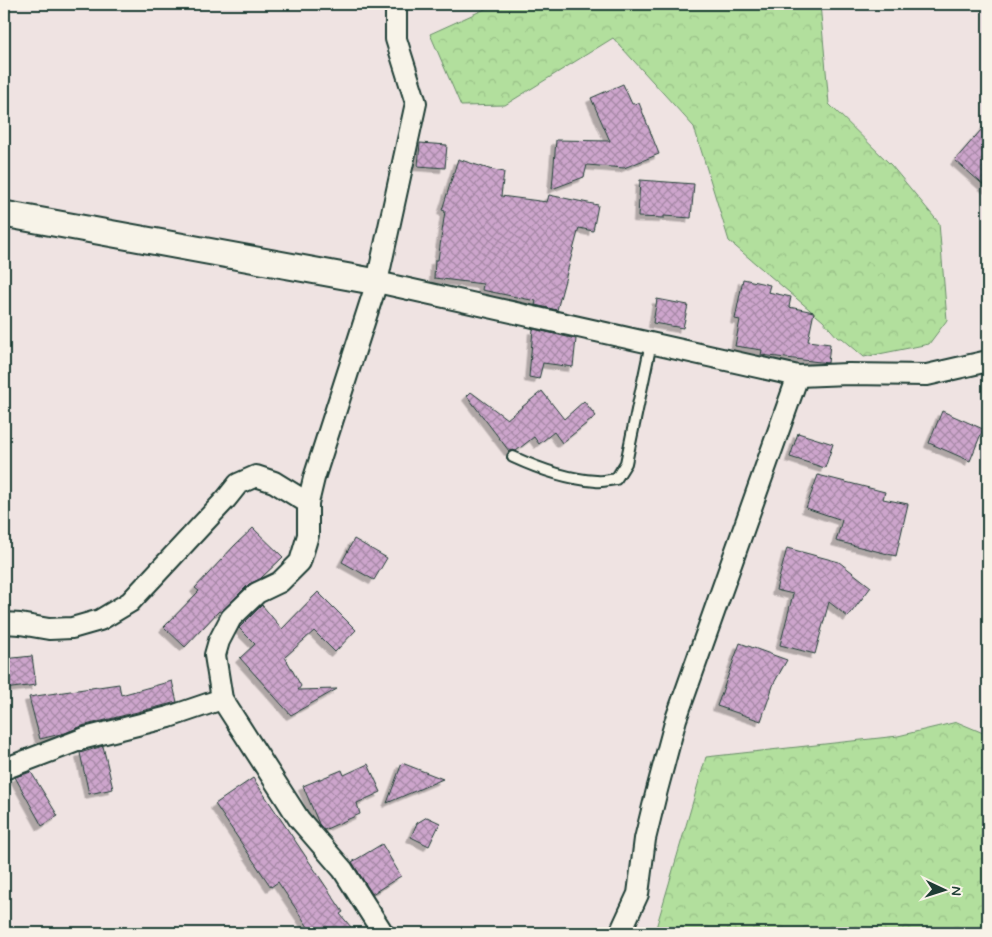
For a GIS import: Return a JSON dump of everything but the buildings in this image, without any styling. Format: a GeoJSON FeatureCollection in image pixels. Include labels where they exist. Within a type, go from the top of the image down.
{"type":"FeatureCollection","features":[{"type":"Feature","properties":{"kind":"street"},"geometry":{"type":"LineString","coordinates":[[383,933],[343,870],[300,819],[222,699],[215,655],[219,641],[231,618],[257,592],[280,582],[300,562],[308,535],[308,503],[314,478],[377,282],[416,103],[396,39],[396,4]]}},
{"type":"Feature","properties":{"kind":"street"},"geometry":{"type":"LineString","coordinates":[[4,214],[377,282],[798,376],[848,374],[927,375],[988,361]]}},
{"type":"Feature","properties":{"kind":"street"},"geometry":{"type":"LineString","coordinates":[[620,933],[638,894],[645,839],[656,790],[676,719],[798,376]]}},
{"type":"Feature","properties":{"kind":"street"},"geometry":{"type":"LineString","coordinates":[[4,623],[49,629],[72,628],[100,620],[130,602],[238,484],[256,476],[274,482],[308,503]]}},
{"type":"Feature","properties":{"kind":"street"},"geometry":{"type":"LineString","coordinates":[[4,769],[85,738],[169,717],[222,699]]}},
{"type":"Feature","properties":{"kind":"lane"},"geometry":{"type":"LineString","coordinates":[[513,457],[536,468],[562,475],[598,481],[616,479],[626,463],[651,343]]}},
{"type":"Feature","properties":{"kind":"green space"},"geometry":{"type":"Polygon","coordinates":[[[496,4],[820,4],[829,104],[891,165],[939,223],[947,320],[929,344],[864,357],[842,338],[838,338],[823,321],[729,241],[694,127],[613,38],[505,105],[461,106],[430,34],[496,4]]]}},
{"type":"Feature","properties":{"kind":"green space"},"geometry":{"type":"Polygon","coordinates":[[[957,722],[988,735],[988,933],[660,933],[656,928],[706,757],[898,736],[957,722]]]}}]}
